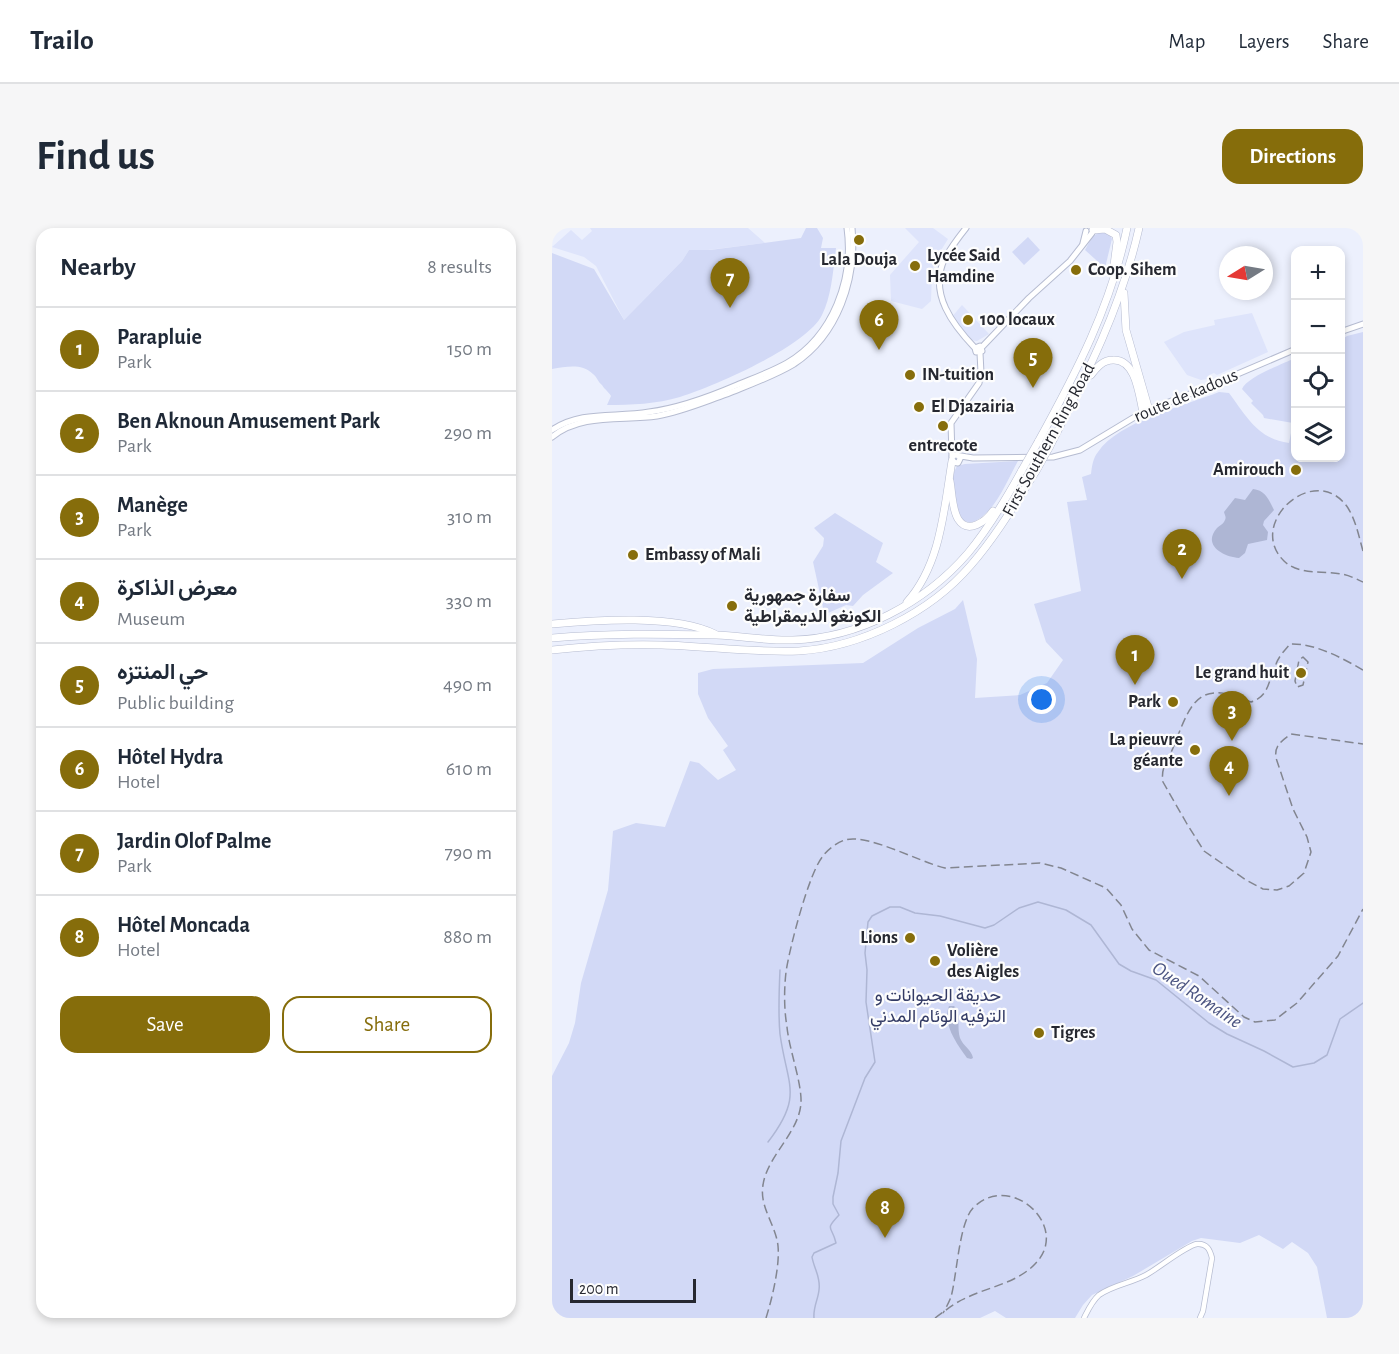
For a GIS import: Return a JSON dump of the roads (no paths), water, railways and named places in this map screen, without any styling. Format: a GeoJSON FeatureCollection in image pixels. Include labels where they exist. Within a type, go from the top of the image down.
{"type":"FeatureCollection","features":[{"type":"Feature","properties":{"kind":"highway","name":"First Southern Ring Road"},"geometry":{"type":"LineString","coordinates":[[552,638],[628,633],[717,635],[776,640],[811,639],[837,634],[901,609],[946,576],[968,553],[997,513],[1077,370],[1095,331],[1114,276],[1127,228]]}},
{"type":"Feature","properties":{"kind":"highway","name":"First Southern Ring Road"},"geometry":{"type":"LineString","coordinates":[[552,650],[649,644],[801,650],[827,647],[865,636],[919,609],[947,589],[970,567],[998,530],[1050,446],[1093,363],[1116,308],[1138,228]]}},
{"type":"Feature","properties":{"kind":"highway"},"geometry":{"type":"LineString","coordinates":[[1090,230],[1109,230],[1116,235],[1114,276]]}},
{"type":"Feature","properties":{"kind":"highway"},"geometry":{"type":"LineString","coordinates":[[1130,260],[1130,271],[1123,298],[1124,316],[1146,411]]}},
{"type":"Feature","properties":{"kind":"highway"},"geometry":{"type":"LineString","coordinates":[[1070,407],[1097,367],[1103,362],[1117,360],[1124,361],[1131,370],[1146,411]]}},
{"type":"Feature","properties":{"kind":"highway"},"geometry":{"type":"LineString","coordinates":[[956,459],[950,480],[955,508],[958,520],[969,526],[980,524],[990,516],[1022,470]]}},
{"type":"Feature","properties":{"kind":"highway"},"geometry":{"type":"LineString","coordinates":[[901,609],[921,584],[930,567],[956,459]]}},
{"type":"Feature","properties":{"kind":"highway"},"geometry":{"type":"LineString","coordinates":[[552,624],[617,620],[651,621],[702,629],[717,635]]}},
{"type":"Feature","properties":{"kind":"main road"},"geometry":{"type":"LineString","coordinates":[[552,430],[568,421],[589,416],[647,413],[680,406],[765,373],[795,358],[826,325],[841,295],[848,266],[847,228]]}},
{"type":"Feature","properties":{"kind":"main road"},"geometry":{"type":"LineString","coordinates":[[552,437],[565,428],[583,421],[626,419],[674,412],[735,390],[791,366],[816,345],[837,314],[847,291],[851,271],[852,228]]}},
{"type":"Feature","properties":{"kind":"main road"},"geometry":{"type":"LineString","coordinates":[[956,459],[951,441],[951,423],[979,383],[981,373],[979,349],[948,316],[940,291],[940,276],[943,263],[966,228]]}},
{"type":"Feature","properties":{"kind":"main road"},"geometry":{"type":"LineString","coordinates":[[979,349],[1029,298],[1070,261],[1083,245],[1090,230]]}},
{"type":"Feature","properties":{"kind":"main road"},"geometry":{"type":"LineString","coordinates":[[1345,331],[1363,324]]}},
{"type":"Feature","properties":{"kind":"main road","name":"route de kadous"},"geometry":{"type":"LineString","coordinates":[[956,459],[1066,455],[1080,450],[1146,411],[1291,351]]}},
{"type":"Feature","properties":{"kind":"street"},"geometry":{"type":"LineString","coordinates":[[1084,1318],[1100,1294],[1145,1276],[1188,1247],[1198,1244],[1205,1245],[1210,1250],[1212,1258],[1200,1318]]}},
{"type":"Feature","properties":{"kind":"waterway","name":"Oued Romaine"},"geometry":{"type":"LineString","coordinates":[[814,1318],[819,1285],[812,1257],[814,1253],[836,1243],[830,1226],[839,1215],[833,1204],[833,1197],[841,1141],[865,1078],[875,1062],[866,1002],[865,953],[868,922],[872,916],[890,907],[900,907],[915,913],[940,916],[985,928],[994,925],[1019,908],[1038,902],[1066,910],[1091,925],[1119,964],[1156,980],[1209,1023],[1227,1034],[1293,1067],[1314,1063],[1327,1055],[1340,1019],[1363,1003]]}},
{"type":"Feature","properties":{"kind":"waterway"},"geometry":{"type":"LineString","coordinates":[[768,1142],[786,1113],[790,1090],[779,1026],[780,970]]}},
{"type":"Feature","properties":{"kind":"railway"},"geometry":{"type":"LineString","coordinates":[[1363,551],[1348,508],[1334,495],[1319,491],[1303,494],[1289,502],[1279,515],[1273,530],[1274,546],[1290,566],[1304,571],[1344,575],[1363,582]]}},
{"type":"Feature","properties":{"kind":"railway"},"geometry":{"type":"LineString","coordinates":[[1363,670],[1319,649],[1290,644],[1277,661],[1268,687],[1262,696],[1251,702],[1220,693],[1209,694],[1200,698],[1193,705],[1164,767],[1163,782],[1204,851],[1246,880],[1263,889],[1277,890],[1289,886],[1304,873],[1311,852],[1307,837],[1293,809],[1276,758],[1277,747],[1291,734],[1363,744]]}},
{"type":"Feature","properties":{"kind":"railway"},"geometry":{"type":"LineString","coordinates":[[1303,657],[1308,662],[1303,685],[1297,687],[1295,681],[1299,660],[1303,657]]}},
{"type":"Feature","properties":{"kind":"railway"},"geometry":{"type":"LineString","coordinates":[[766,1318],[775,1282],[778,1246],[763,1201],[763,1185],[770,1164],[795,1124],[801,1103],[800,1086],[786,1020],[786,972],[806,894],[823,856],[833,846],[845,840],[866,841],[945,868],[1040,863],[1061,868],[1106,888],[1121,905],[1132,929],[1149,950],[1199,976],[1244,1017],[1255,1022],[1275,1020],[1297,1003],[1338,956],[1363,909]]}},
{"type":"Feature","properties":{"kind":"railway"},"geometry":{"type":"LineString","coordinates":[[935,1318],[942,1313],[946,1310],[950,1307],[962,1300],[1020,1276],[1035,1264],[1044,1249],[1046,1234],[1041,1220],[1032,1208],[1019,1199],[1004,1196],[988,1198],[973,1208],[964,1225],[951,1297],[947,1305],[945,1309],[944,1311],[943,1313]]}},
{"type":"Feature","properties":{"kind":"place","name":"Lala Douja"},"geometry":{"type":"Point","coordinates":[859,240]}},
{"type":"Feature","properties":{"kind":"place","name":"Lycée Said Hamdine"},"geometry":{"type":"Point","coordinates":[915,266]}},
{"type":"Feature","properties":{"kind":"place","name":"Coop. Sihem"},"geometry":{"type":"Point","coordinates":[1076,270]}},
{"type":"Feature","properties":{"kind":"place","name":"Jardin Olof Palme"},"geometry":{"type":"Point","coordinates":[730,308]}},
{"type":"Feature","properties":{"kind":"place","name":"100 locaux"},"geometry":{"type":"Point","coordinates":[968,320]}},
{"type":"Feature","properties":{"kind":"place","name":"Hôtel Hydra"},"geometry":{"type":"Point","coordinates":[879,350]}},
{"type":"Feature","properties":{"kind":"place","name":"IN-tuition"},"geometry":{"type":"Point","coordinates":[910,375]}},
{"type":"Feature","properties":{"kind":"place","name":"حي المنتزه"},"geometry":{"type":"Point","coordinates":[1033,388]}},
{"type":"Feature","properties":{"kind":"place","name":"El Djazairia"},"geometry":{"type":"Point","coordinates":[919,407]}},
{"type":"Feature","properties":{"kind":"place","name":"entrecote"},"geometry":{"type":"Point","coordinates":[943,426]}},
{"type":"Feature","properties":{"kind":"place","name":"Amirouch"},"geometry":{"type":"Point","coordinates":[1296,470]}},
{"type":"Feature","properties":{"kind":"place","name":"Embassy of Mali"},"geometry":{"type":"Point","coordinates":[633,555]}},
{"type":"Feature","properties":{"kind":"place","name":"Ben Aknoun Amusement Park"},"geometry":{"type":"Point","coordinates":[1182,579]}},
{"type":"Feature","properties":{"kind":"place","name":"سفارة جمهورية الكونغو الديمقراطية"},"geometry":{"type":"Point","coordinates":[732,606]}},
{"type":"Feature","properties":{"kind":"place","name":"Le grand huit"},"geometry":{"type":"Point","coordinates":[1301,673]}},
{"type":"Feature","properties":{"kind":"place","name":"Parapluie"},"geometry":{"type":"Point","coordinates":[1135,685]}},
{"type":"Feature","properties":{"kind":"place","name":"Park"},"geometry":{"type":"Point","coordinates":[1173,702]}},
{"type":"Feature","properties":{"kind":"place","name":"Manège"},"geometry":{"type":"Point","coordinates":[1232,741]}},
{"type":"Feature","properties":{"kind":"place","name":"La pieuvre géante"},"geometry":{"type":"Point","coordinates":[1195,750]}},
{"type":"Feature","properties":{"kind":"place","name":"معرض الذاكرة"},"geometry":{"type":"Point","coordinates":[1229,796]}},
{"type":"Feature","properties":{"kind":"place","name":"Lions"},"geometry":{"type":"Point","coordinates":[910,938]}},
{"type":"Feature","properties":{"kind":"place","name":"Volière des Aigles"},"geometry":{"type":"Point","coordinates":[935,961]}},
{"type":"Feature","properties":{"kind":"place","name":"Tigres"},"geometry":{"type":"Point","coordinates":[1039,1033]}},
{"type":"Feature","properties":{"kind":"place","name":"Hôtel Moncada"},"geometry":{"type":"Point","coordinates":[885,1238]}},
{"type":"Feature","properties":{"kind":"park label","name":"حديقة الحيوانات و الترفيه الوئام المدني"},"geometry":{"type":"Point","coordinates":[938,1006]}}]}
